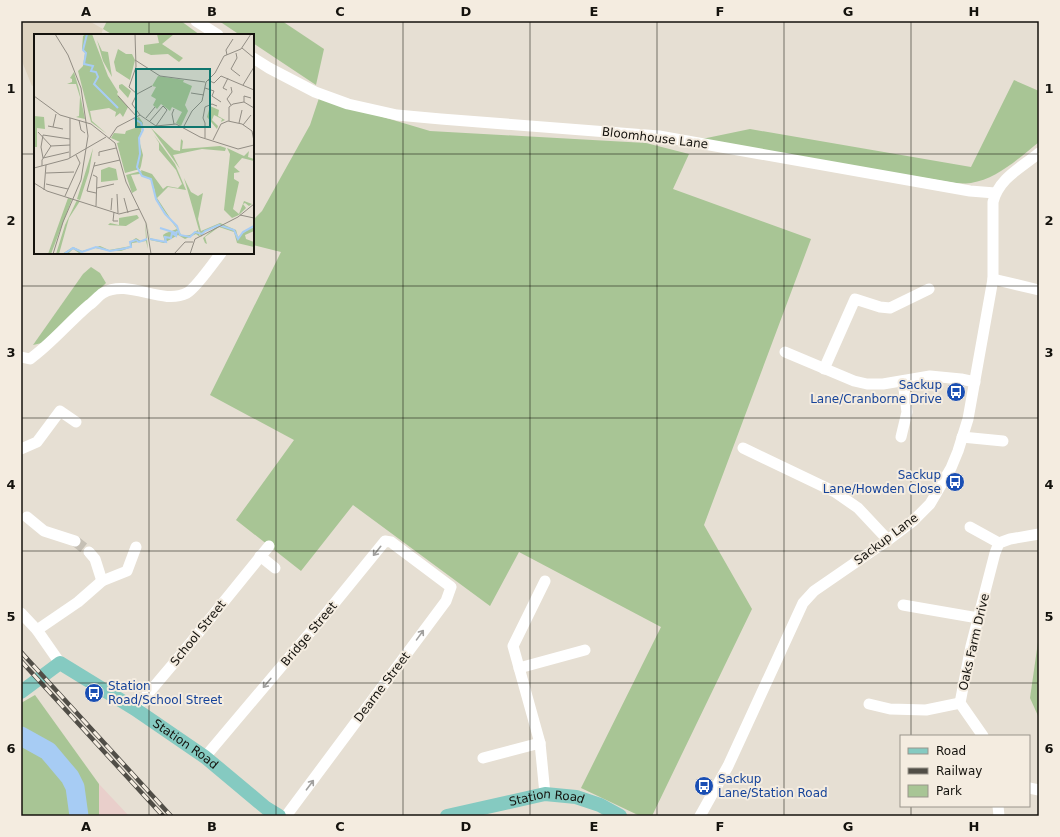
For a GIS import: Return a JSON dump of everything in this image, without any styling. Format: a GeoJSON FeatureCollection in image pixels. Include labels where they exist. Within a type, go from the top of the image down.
{"type":"FeatureCollection","features":[{"type":"Feature","properties":{"kind":"main road","name":"Station Road"},"geometry":{"type":"LineString","coordinates":[[60,663],[135,709],[205,757],[266,808],[279,816]]}},
{"type":"Feature","properties":{"kind":"main road"},"geometry":{"type":"LineString","coordinates":[[21,692],[60,663]]}},
{"type":"Feature","properties":{"kind":"main road","name":"Station Road"},"geometry":{"type":"LineString","coordinates":[[447,816],[545,794],[576,797],[600,805],[620,816]]}},
{"type":"Feature","properties":{"kind":"street"},"geometry":{"type":"LineString","coordinates":[[196,21],[216,34]]}},
{"type":"Feature","properties":{"kind":"street","name":"Bloomhouse Lane"},"geometry":{"type":"LineString","coordinates":[[254,59],[268,68],[315,92],[348,104],[397,115],[441,120],[659,136],[970,191],[995,193]]}},
{"type":"Feature","properties":{"kind":"street"},"geometry":{"type":"LineString","coordinates":[[995,193],[1002,182],[1038,155]]}},
{"type":"Feature","properties":{"kind":"street","name":"Sackup Lane"},"geometry":{"type":"LineString","coordinates":[[700,816],[728,766],[803,603],[814,591],[913,521],[930,504],[950,468],[968,419],[993,279],[993,202],[995,193]]}},
{"type":"Feature","properties":{"kind":"street"},"geometry":{"type":"LineString","coordinates":[[21,357],[30,359],[44,349],[80,313],[103,293],[113,290],[126,289],[172,296],[188,293],[204,276],[220,254]]}},
{"type":"Feature","properties":{"kind":"street"},"geometry":{"type":"LineString","coordinates":[[993,279],[1039,290]]}},
{"type":"Feature","properties":{"kind":"street"},"geometry":{"type":"LineString","coordinates":[[824,369],[855,299],[880,307],[890,308],[929,288]]}},
{"type":"Feature","properties":{"kind":"street"},"geometry":{"type":"LineString","coordinates":[[786,352],[854,381],[867,384],[883,384],[930,376],[975,382]]}},
{"type":"Feature","properties":{"kind":"street"},"geometry":{"type":"LineString","coordinates":[[901,437],[907,412],[903,381]]}},
{"type":"Feature","properties":{"kind":"street"},"geometry":{"type":"LineString","coordinates":[[21,449],[37,442],[60,412],[76,422]]}},
{"type":"Feature","properties":{"kind":"street"},"geometry":{"type":"LineString","coordinates":[[962,437],[1002,441]]}},
{"type":"Feature","properties":{"kind":"street"},"geometry":{"type":"LineString","coordinates":[[743,448],[835,492],[858,508],[888,540]]}},
{"type":"Feature","properties":{"kind":"street"},"geometry":{"type":"LineString","coordinates":[[27,517],[44,531],[75,541]]}},
{"type":"Feature","properties":{"kind":"street"},"geometry":{"type":"LineString","coordinates":[[970,527],[999,543],[1010,539],[1039,534]]}},
{"type":"Feature","properties":{"kind":"street","name":"Bridge Street"},"geometry":{"type":"LineString","coordinates":[[205,757],[385,542],[391,542],[418,563]]}},
{"type":"Feature","properties":{"kind":"street","name":"Oaks Farm Drive"},"geometry":{"type":"LineString","coordinates":[[983,735],[960,703],[971,646],[995,553],[999,543]]}},
{"type":"Feature","properties":{"kind":"street","name":"School Street"},"geometry":{"type":"LineString","coordinates":[[135,709],[269,546]]}},
{"type":"Feature","properties":{"kind":"street"},"geometry":{"type":"LineString","coordinates":[[37,630],[78,602],[102,581],[127,571],[136,547]]}},
{"type":"Feature","properties":{"kind":"street"},"geometry":{"type":"LineString","coordinates":[[89,552],[95,559],[102,581]]}},
{"type":"Feature","properties":{"kind":"street"},"geometry":{"type":"LineString","coordinates":[[260,556],[274,568]]}},
{"type":"Feature","properties":{"kind":"street","name":"Dearne Street"},"geometry":{"type":"LineString","coordinates":[[286,816],[446,601],[451,587],[418,563]]}},
{"type":"Feature","properties":{"kind":"street"},"geometry":{"type":"LineString","coordinates":[[545,581],[513,646],[540,743],[545,794]]}},
{"type":"Feature","properties":{"kind":"street"},"geometry":{"type":"LineString","coordinates":[[903,605],[978,618]]}},
{"type":"Feature","properties":{"kind":"street","name":"Station Road"},"geometry":{"type":"LineString","coordinates":[[21,613],[37,630],[60,663]]}},
{"type":"Feature","properties":{"kind":"street"},"geometry":{"type":"LineString","coordinates":[[519,668],[585,650]]}},
{"type":"Feature","properties":{"kind":"street"},"geometry":{"type":"LineString","coordinates":[[870,704],[890,709],[926,710],[960,703]]}},
{"type":"Feature","properties":{"kind":"street"},"geometry":{"type":"LineString","coordinates":[[483,758],[540,743]]}},
{"type":"Feature","properties":{"kind":"shaded area"},"geometry":{"type":"Polygon","coordinates":[[[21,21],[89,21],[103,29],[101,34],[34,34],[34,85],[32,86],[21,59],[21,21]]]}},
{"type":"Feature","properties":{"kind":"shaded area"},"geometry":{"type":"Polygon","coordinates":[[[99,784],[129,816],[99,816],[99,784]]]}},
{"type":"Feature","properties":{"kind":"green space"},"geometry":{"type":"Polygon","coordinates":[[[107,21],[181,21],[199,34],[111,34],[103,29],[107,21]]]}},
{"type":"Feature","properties":{"kind":"green space"},"geometry":{"type":"Polygon","coordinates":[[[219,21],[282,21],[324,49],[316,85],[254,44],[254,34],[238,34],[219,21]]]}},
{"type":"Feature","properties":{"kind":"green space"},"geometry":{"type":"Polygon","coordinates":[[[1014,80],[1039,91],[1039,142],[1016,161],[999,172],[981,181],[971,183],[955,183],[697,140],[750,129],[971,167],[1014,80]]]}},
{"type":"Feature","properties":{"kind":"green space"},"geometry":{"type":"Polygon","coordinates":[[[319,98],[430,131],[646,143],[689,154],[673,189],[811,239],[704,525],[752,609],[652,816],[640,816],[581,788],[661,627],[519,552],[490,606],[353,505],[301,571],[236,520],[294,440],[210,395],[281,252],[254,245],[254,219],[262,211],[310,125],[319,98]]]}},
{"type":"Feature","properties":{"kind":"green space"},"geometry":{"type":"Polygon","coordinates":[[[91,267],[100,273],[106,283],[46,342],[33,345],[83,274],[91,267]]]}},
{"type":"Feature","properties":{"kind":"green space"},"geometry":{"type":"Polygon","coordinates":[[[1039,635],[1039,718],[1030,698],[1039,635]]]}},
{"type":"Feature","properties":{"kind":"green space"},"geometry":{"type":"Polygon","coordinates":[[[35,695],[99,784],[99,816],[21,816],[21,703],[35,695]]]}},
{"type":"Feature","properties":{"kind":"waterway"},"geometry":{"type":"LineString","coordinates":[[21,736],[48,751],[70,777],[75,787],[79,816]]}},
{"type":"Feature","properties":{"kind":"tunnel"},"geometry":{"type":"LineString","coordinates":[[75,541],[89,552]]}},
{"type":"Feature","properties":{"kind":"railway"},"geometry":{"type":"LineString","coordinates":[[21,652],[171,816]]}},
{"type":"Feature","properties":{"kind":"railway"},"geometry":{"type":"LineString","coordinates":[[21,661],[163,816]]}},
{"type":"Feature","properties":{"kind":"place","name":"Sackup Lane/Cranborne Drive"},"geometry":{"type":"Point","coordinates":[956,392]}},
{"type":"Feature","properties":{"kind":"place","name":"Sackup Lane/Howden Close"},"geometry":{"type":"Point","coordinates":[955,482]}},
{"type":"Feature","properties":{"kind":"place","name":"Station Road/School Street"},"geometry":{"type":"Point","coordinates":[94,693]}},
{"type":"Feature","properties":{"kind":"place","name":"Sackup Lane/Station Road"},"geometry":{"type":"Point","coordinates":[704,786]}}]}
